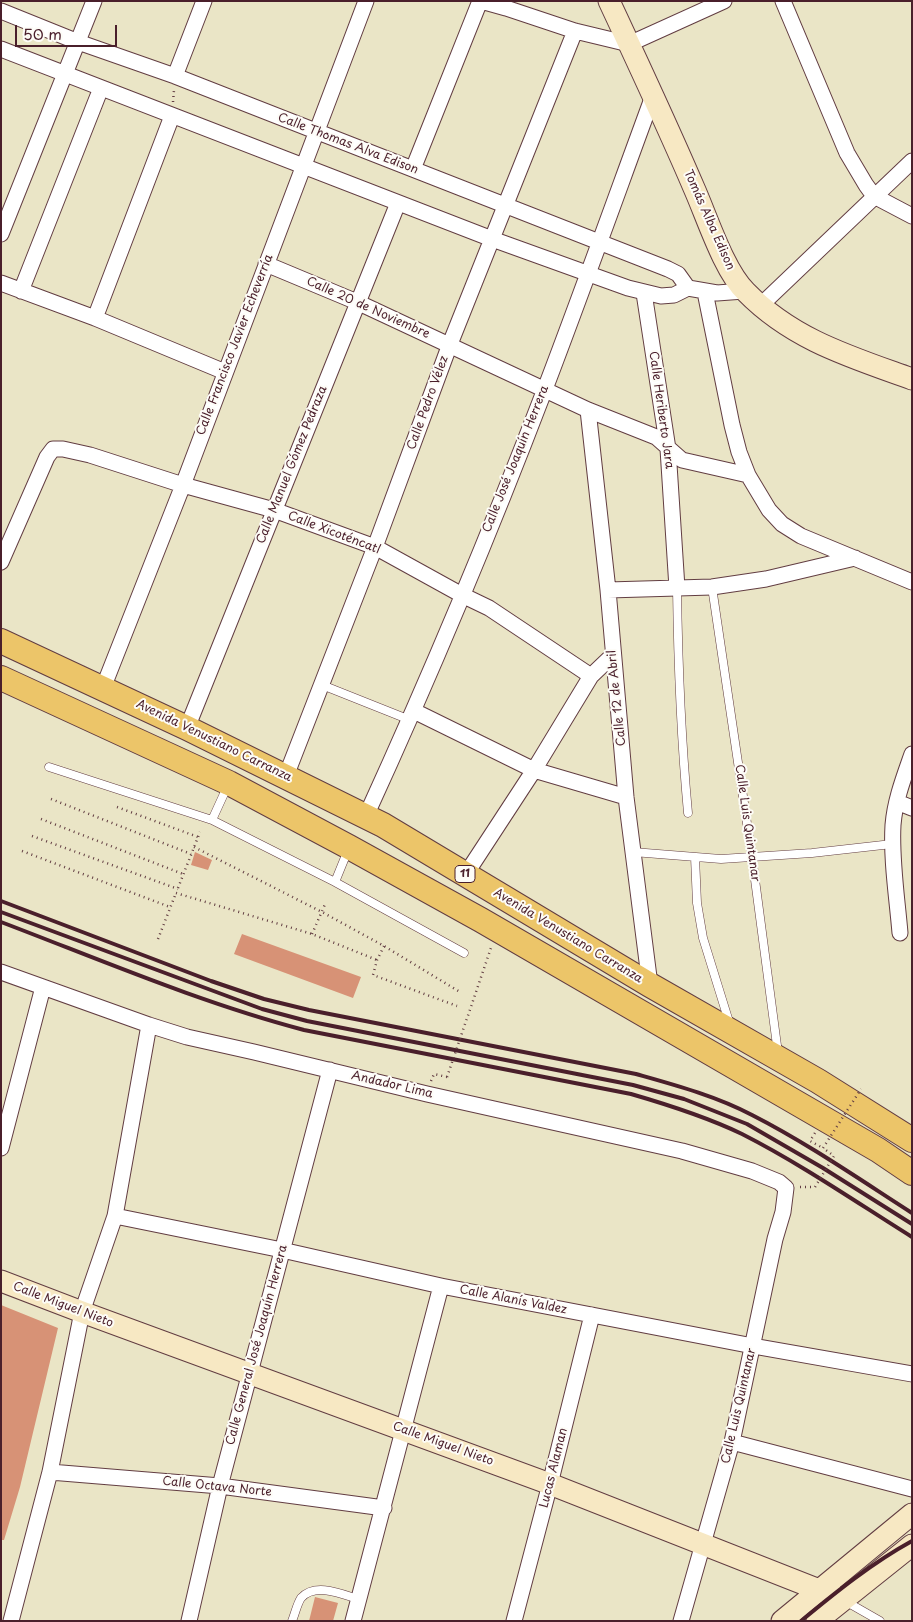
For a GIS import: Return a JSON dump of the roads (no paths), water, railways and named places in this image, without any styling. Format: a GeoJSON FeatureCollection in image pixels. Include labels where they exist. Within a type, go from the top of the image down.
{"type":"FeatureCollection","features":[{"type":"Feature","properties":{"kind":"main road","name":"Avenida Venustiano Carranza"},"geometry":{"type":"LineString","coordinates":[[1,641],[12,651],[103,688],[366,816],[650,985],[779,1058],[912,1140]]}},
{"type":"Feature","properties":{"kind":"main road"},"geometry":{"type":"LineString","coordinates":[[1,678],[229,783],[349,847],[481,920],[878,1150],[912,1173]]}},
{"type":"Feature","properties":{"kind":"street"},"geometry":{"type":"LineString","coordinates":[[1,234],[94,1]]}},
{"type":"Feature","properties":{"kind":"street"},"geometry":{"type":"LineString","coordinates":[[175,76],[204,1]]}},
{"type":"Feature","properties":{"kind":"street","name":"Calle Francisco Javier Echeverría"},"geometry":{"type":"LineString","coordinates":[[103,688],[366,1]]}},
{"type":"Feature","properties":{"kind":"street"},"geometry":{"type":"LineString","coordinates":[[413,169],[480,1],[575,31],[629,44],[724,1]]}},
{"type":"Feature","properties":{"kind":"street","name":"Tomás Alba Edison"},"geometry":{"type":"LineString","coordinates":[[609,1],[723,256],[744,291],[760,306],[797,333],[912,380]]}},
{"type":"Feature","properties":{"kind":"street"},"geometry":{"type":"LineString","coordinates":[[783,1],[847,153],[866,185],[874,196],[912,216]]}},
{"type":"Feature","properties":{"kind":"street","name":"Calle Thomas Alva Edison"},"geometry":{"type":"LineString","coordinates":[[1,12],[78,42],[175,76],[668,268],[678,274],[688,288]]}},
{"type":"Feature","properties":{"kind":"street","name":"Calle Pedro Vélez"},"geometry":{"type":"LineString","coordinates":[[286,776],[375,547],[450,344],[575,31]]}},
{"type":"Feature","properties":{"kind":"street"},"geometry":{"type":"LineString","coordinates":[[1,49],[492,239],[586,274],[644,293],[661,296],[674,295],[688,288],[705,292],[727,293],[744,291]]}},
{"type":"Feature","properties":{"kind":"street"},"geometry":{"type":"LineString","coordinates":[[22,291],[101,88]]}},
{"type":"Feature","properties":{"kind":"street","name":"Calle José Joaquín Herrera"},"geometry":{"type":"LineString","coordinates":[[366,816],[412,715],[545,389],[653,96]]}},
{"type":"Feature","properties":{"kind":"street"},"geometry":{"type":"LineString","coordinates":[[95,318],[172,116]]}},
{"type":"Feature","properties":{"kind":"street"},"geometry":{"type":"LineString","coordinates":[[760,306],[912,161]]}},
{"type":"Feature","properties":{"kind":"street","name":"Calle Manuel Gómez Pedraza"},"geometry":{"type":"LineString","coordinates":[[187,728],[398,203]]}},
{"type":"Feature","properties":{"kind":"street","name":"Calle 20 de Noviembre"},"geometry":{"type":"LineString","coordinates":[[266,264],[450,344],[588,410],[656,437],[682,460],[748,474]]}},
{"type":"Feature","properties":{"kind":"street"},"geometry":{"type":"LineString","coordinates":[[1,283],[95,318],[225,372]]}},
{"type":"Feature","properties":{"kind":"street"},"geometry":{"type":"LineString","coordinates":[[705,292],[739,452],[748,474],[769,510],[782,524],[808,539],[912,582]]}},
{"type":"Feature","properties":{"kind":"street","name":"Calle Heriberto Jara"},"geometry":{"type":"LineString","coordinates":[[644,293],[668,449],[677,588]]}},
{"type":"Feature","properties":{"kind":"street","name":"Calle 12 de Abril"},"geometry":{"type":"LineString","coordinates":[[588,410],[608,590],[626,797],[650,985]]}},
{"type":"Feature","properties":{"kind":"street","name":"Calle Xicoténcatl"},"geometry":{"type":"LineString","coordinates":[[1,562],[41,470],[53,449],[63,449],[90,455],[182,485],[274,510],[375,547],[489,608],[591,676]]}},
{"type":"Feature","properties":{"kind":"street"},"geometry":{"type":"LineString","coordinates":[[608,590],[712,587],[766,579],[855,558]]}},
{"type":"Feature","properties":{"kind":"street"},"geometry":{"type":"LineString","coordinates":[[466,874],[534,770],[591,676],[613,655]]}},
{"type":"Feature","properties":{"kind":"street"},"geometry":{"type":"LineString","coordinates":[[412,715],[534,770],[626,797]]}},
{"type":"Feature","properties":{"kind":"street"},"geometry":{"type":"LineString","coordinates":[[900,933],[892,844],[893,823],[897,802],[912,754]]}},
{"type":"Feature","properties":{"kind":"street"},"geometry":{"type":"LineString","coordinates":[[897,802],[912,808]]}},
{"type":"Feature","properties":{"kind":"street","name":"Andador Lima"},"geometry":{"type":"LineString","coordinates":[[1,972],[187,1037],[674,1149],[752,1171],[779,1182],[786,1188]]}},
{"type":"Feature","properties":{"kind":"street"},"geometry":{"type":"LineString","coordinates":[[1,1148],[43,987]]}},
{"type":"Feature","properties":{"kind":"street"},"geometry":{"type":"LineString","coordinates":[[11,1621],[50,1472],[82,1312],[116,1216],[149,1025]]}},
{"type":"Feature","properties":{"kind":"street","name":"Calle General José Joaquín Herrera"},"geometry":{"type":"LineString","coordinates":[[189,1621],[220,1486],[330,1070]]}},
{"type":"Feature","properties":{"kind":"street","name":"Calle Luis Quintanar"},"geometry":{"type":"LineString","coordinates":[[681,1621],[732,1442],[775,1239],[783,1212],[786,1188]]}},
{"type":"Feature","properties":{"kind":"street","name":"Calle Alanís Valdez"},"geometry":{"type":"LineString","coordinates":[[116,1216],[282,1250],[441,1286],[753,1346],[912,1374]]}},
{"type":"Feature","properties":{"kind":"street","name":"Calle Miguel Nieto"},"geometry":{"type":"LineString","coordinates":[[1,1281],[550,1484],[842,1599]]}},
{"type":"Feature","properties":{"kind":"street"},"geometry":{"type":"LineString","coordinates":[[353,1621],[441,1286]]}},
{"type":"Feature","properties":{"kind":"street","name":"Lucas Alaman"},"geometry":{"type":"LineString","coordinates":[[514,1621],[592,1315]]}},
{"type":"Feature","properties":{"kind":"street"},"geometry":{"type":"LineString","coordinates":[[732,1442],[912,1489]]}},
{"type":"Feature","properties":{"kind":"street","name":"Calle Octava Norte"},"geometry":{"type":"LineString","coordinates":[[50,1472],[220,1486],[384,1508]]}},
{"type":"Feature","properties":{"kind":"street"},"geometry":{"type":"LineString","coordinates":[[782,1621],[912,1514]]}},
{"type":"Feature","properties":{"kind":"street"},"geometry":{"type":"LineString","coordinates":[[817,1621],[842,1599],[912,1545]]}},
{"type":"Feature","properties":{"kind":"lane","name":"Calle Luis Quintanar"},"geometry":{"type":"LineString","coordinates":[[712,587],[752,857],[779,1058]]}},
{"type":"Feature","properties":{"kind":"lane"},"geometry":{"type":"LineString","coordinates":[[677,588],[678,683],[688,813]]}},
{"type":"Feature","properties":{"kind":"lane"},"geometry":{"type":"LineString","coordinates":[[322,686],[412,715]]}},
{"type":"Feature","properties":{"kind":"lane"},"geometry":{"type":"LineString","coordinates":[[49,767],[212,820],[335,882],[464,953]]}},
{"type":"Feature","properties":{"kind":"lane"},"geometry":{"type":"LineString","coordinates":[[212,820],[229,783]]}},
{"type":"Feature","properties":{"kind":"lane"},"geometry":{"type":"LineString","coordinates":[[634,852],[721,859],[812,853],[892,844]]}},
{"type":"Feature","properties":{"kind":"lane"},"geometry":{"type":"LineString","coordinates":[[335,882],[349,847]]}},
{"type":"Feature","properties":{"kind":"lane"},"geometry":{"type":"LineString","coordinates":[[695,857],[697,903],[703,938],[733,1032]]}},
{"type":"Feature","properties":{"kind":"lane"},"geometry":{"type":"LineString","coordinates":[[292,1621],[302,1598],[311,1592],[323,1590],[358,1599]]}},
{"type":"Feature","properties":{"kind":"lane","name":"Calle Miguel Nieto"},"geometry":{"type":"LineString","coordinates":[[842,1599],[880,1621]]}},
{"type":"Feature","properties":{"kind":"railway"},"geometry":{"type":"LineString","coordinates":[[1,901],[211,981],[264,999],[309,1010],[636,1074],[695,1092],[738,1108],[793,1137],[912,1213]]}},
{"type":"Feature","properties":{"kind":"railway"},"geometry":{"type":"LineString","coordinates":[[1,912],[262,1009],[307,1021],[633,1085],[684,1099],[747,1124],[823,1168],[912,1224]]}},
{"type":"Feature","properties":{"kind":"railway"},"geometry":{"type":"LineString","coordinates":[[1,922],[189,994],[304,1030],[631,1094],[688,1112],[729,1128],[764,1146],[912,1237]]}},
{"type":"Feature","properties":{"kind":"railway"},"geometry":{"type":"LineString","coordinates":[[801,1621],[869,1568],[912,1541]]}}]}
